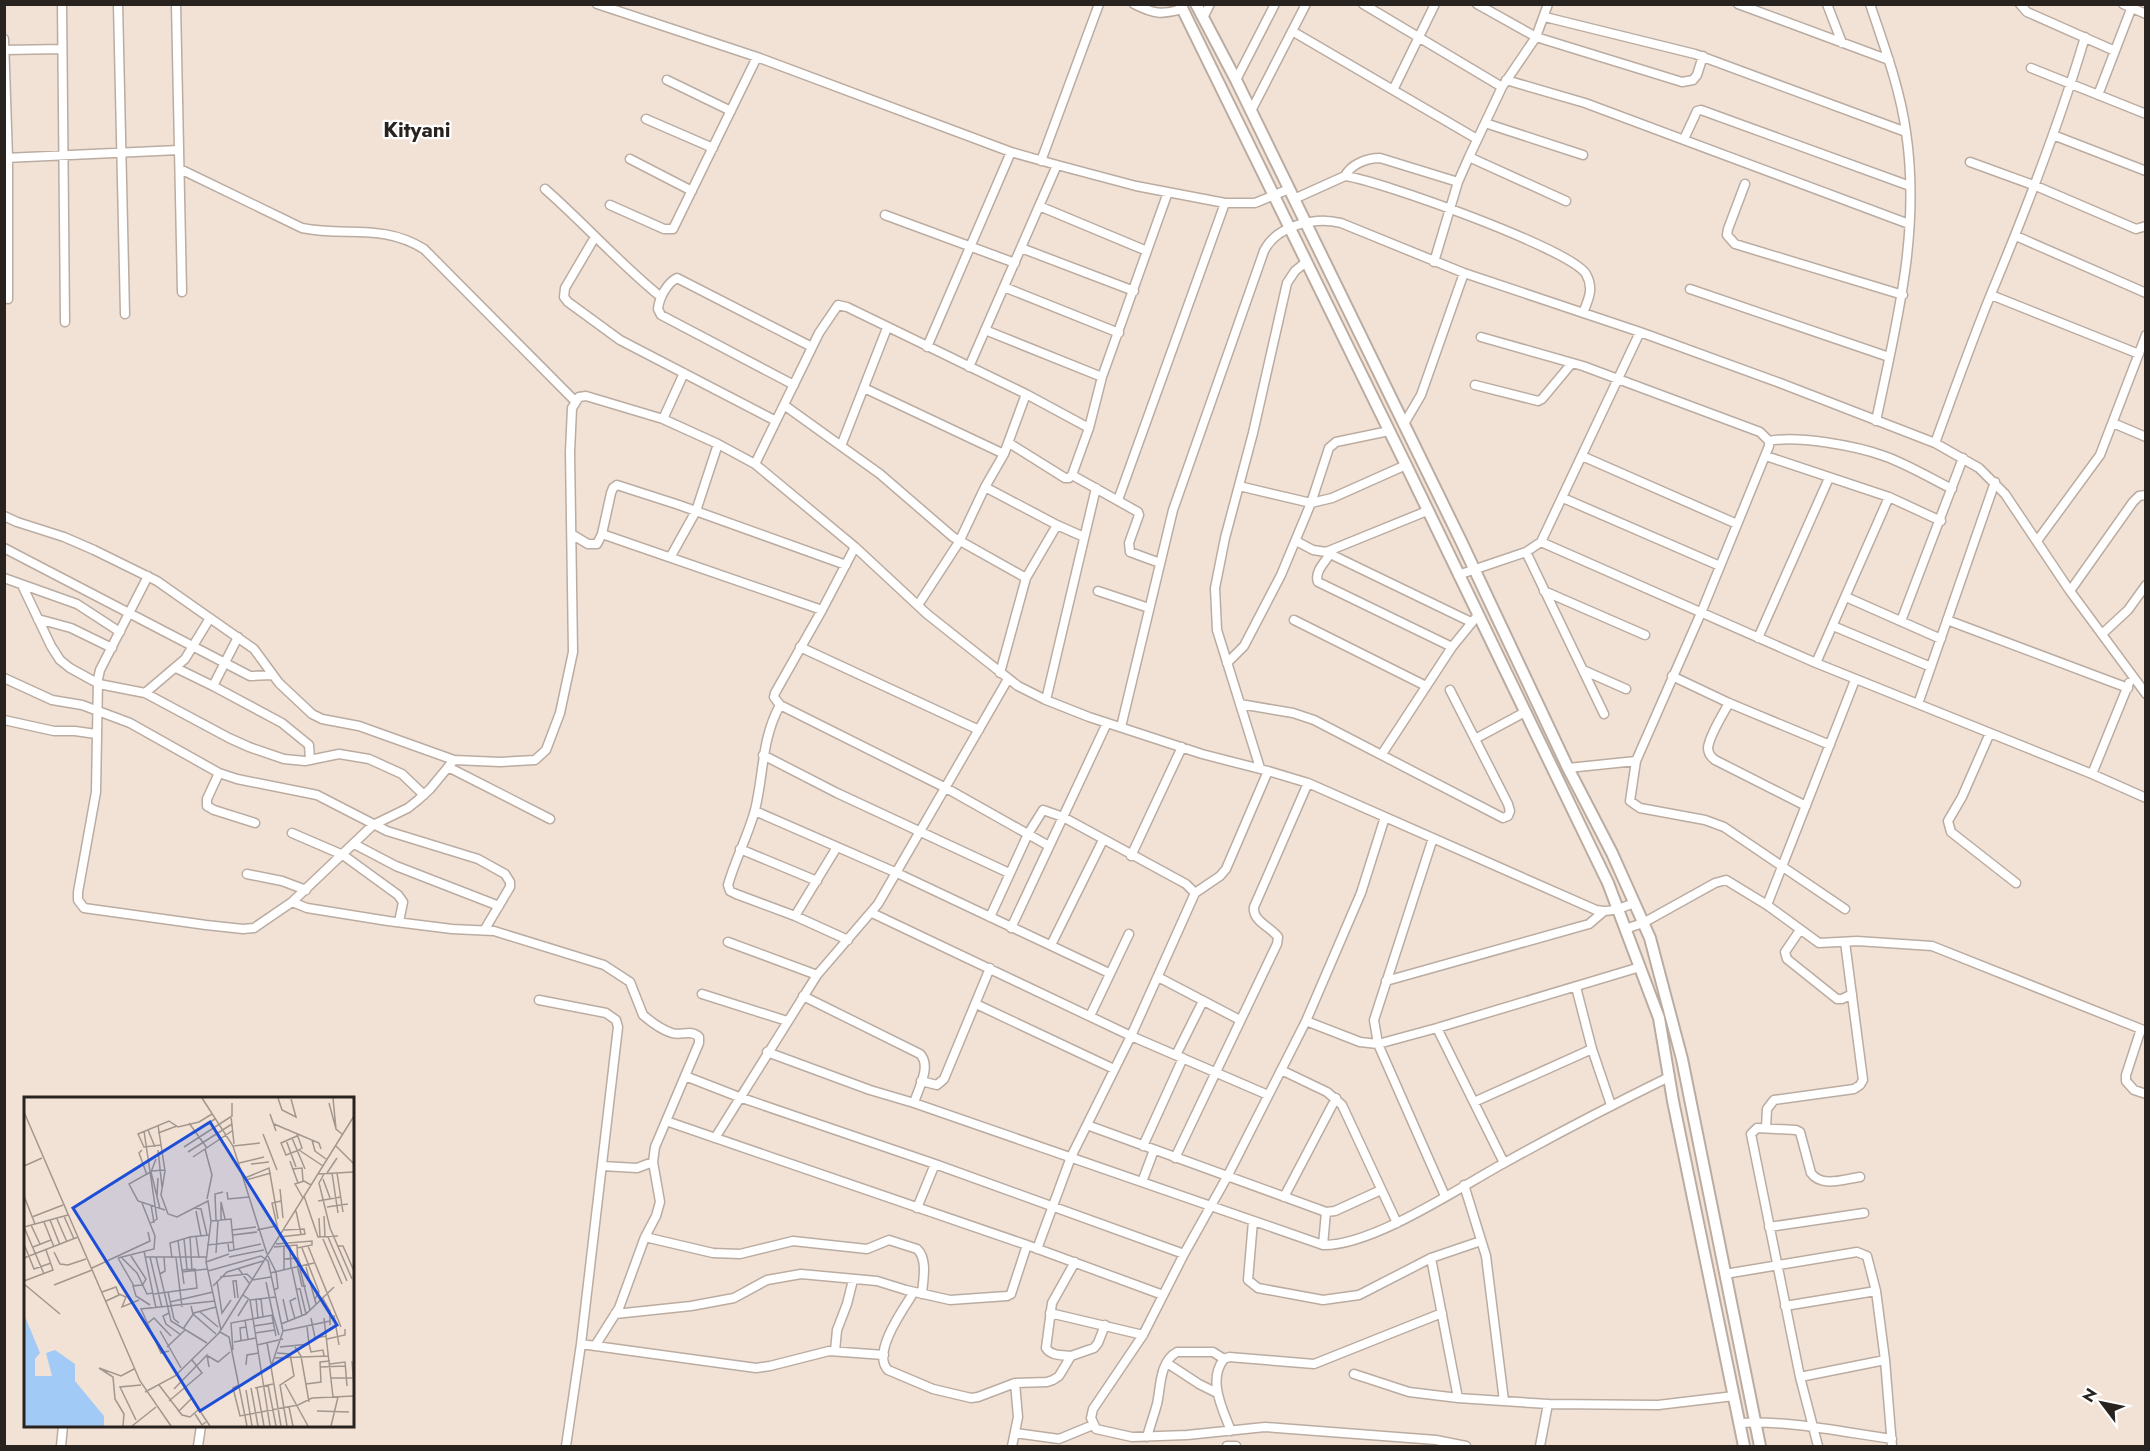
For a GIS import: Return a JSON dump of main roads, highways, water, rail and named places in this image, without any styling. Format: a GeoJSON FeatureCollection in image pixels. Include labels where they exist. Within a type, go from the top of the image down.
{"type":"FeatureCollection","features":[{"type":"Feature","properties":{"kind":"main road"},"geometry":{"type":"LineString","coordinates":[[1196,4],[1292,194],[1475,570],[1568,768],[1612,853],[1650,938],[1682,1059],[1760,1446]]}},
{"type":"Feature","properties":{"kind":"main road"},"geometry":{"type":"LineString","coordinates":[[1181,7],[1406,465],[1458,575],[1474,619],[1525,712],[1608,883],[1659,1018],[1744,1446]]}},
{"type":"Feature","properties":{"kind":"district","name":"Kityani"},"geometry":{"type":"Point","coordinates":[417,130]}}]}
